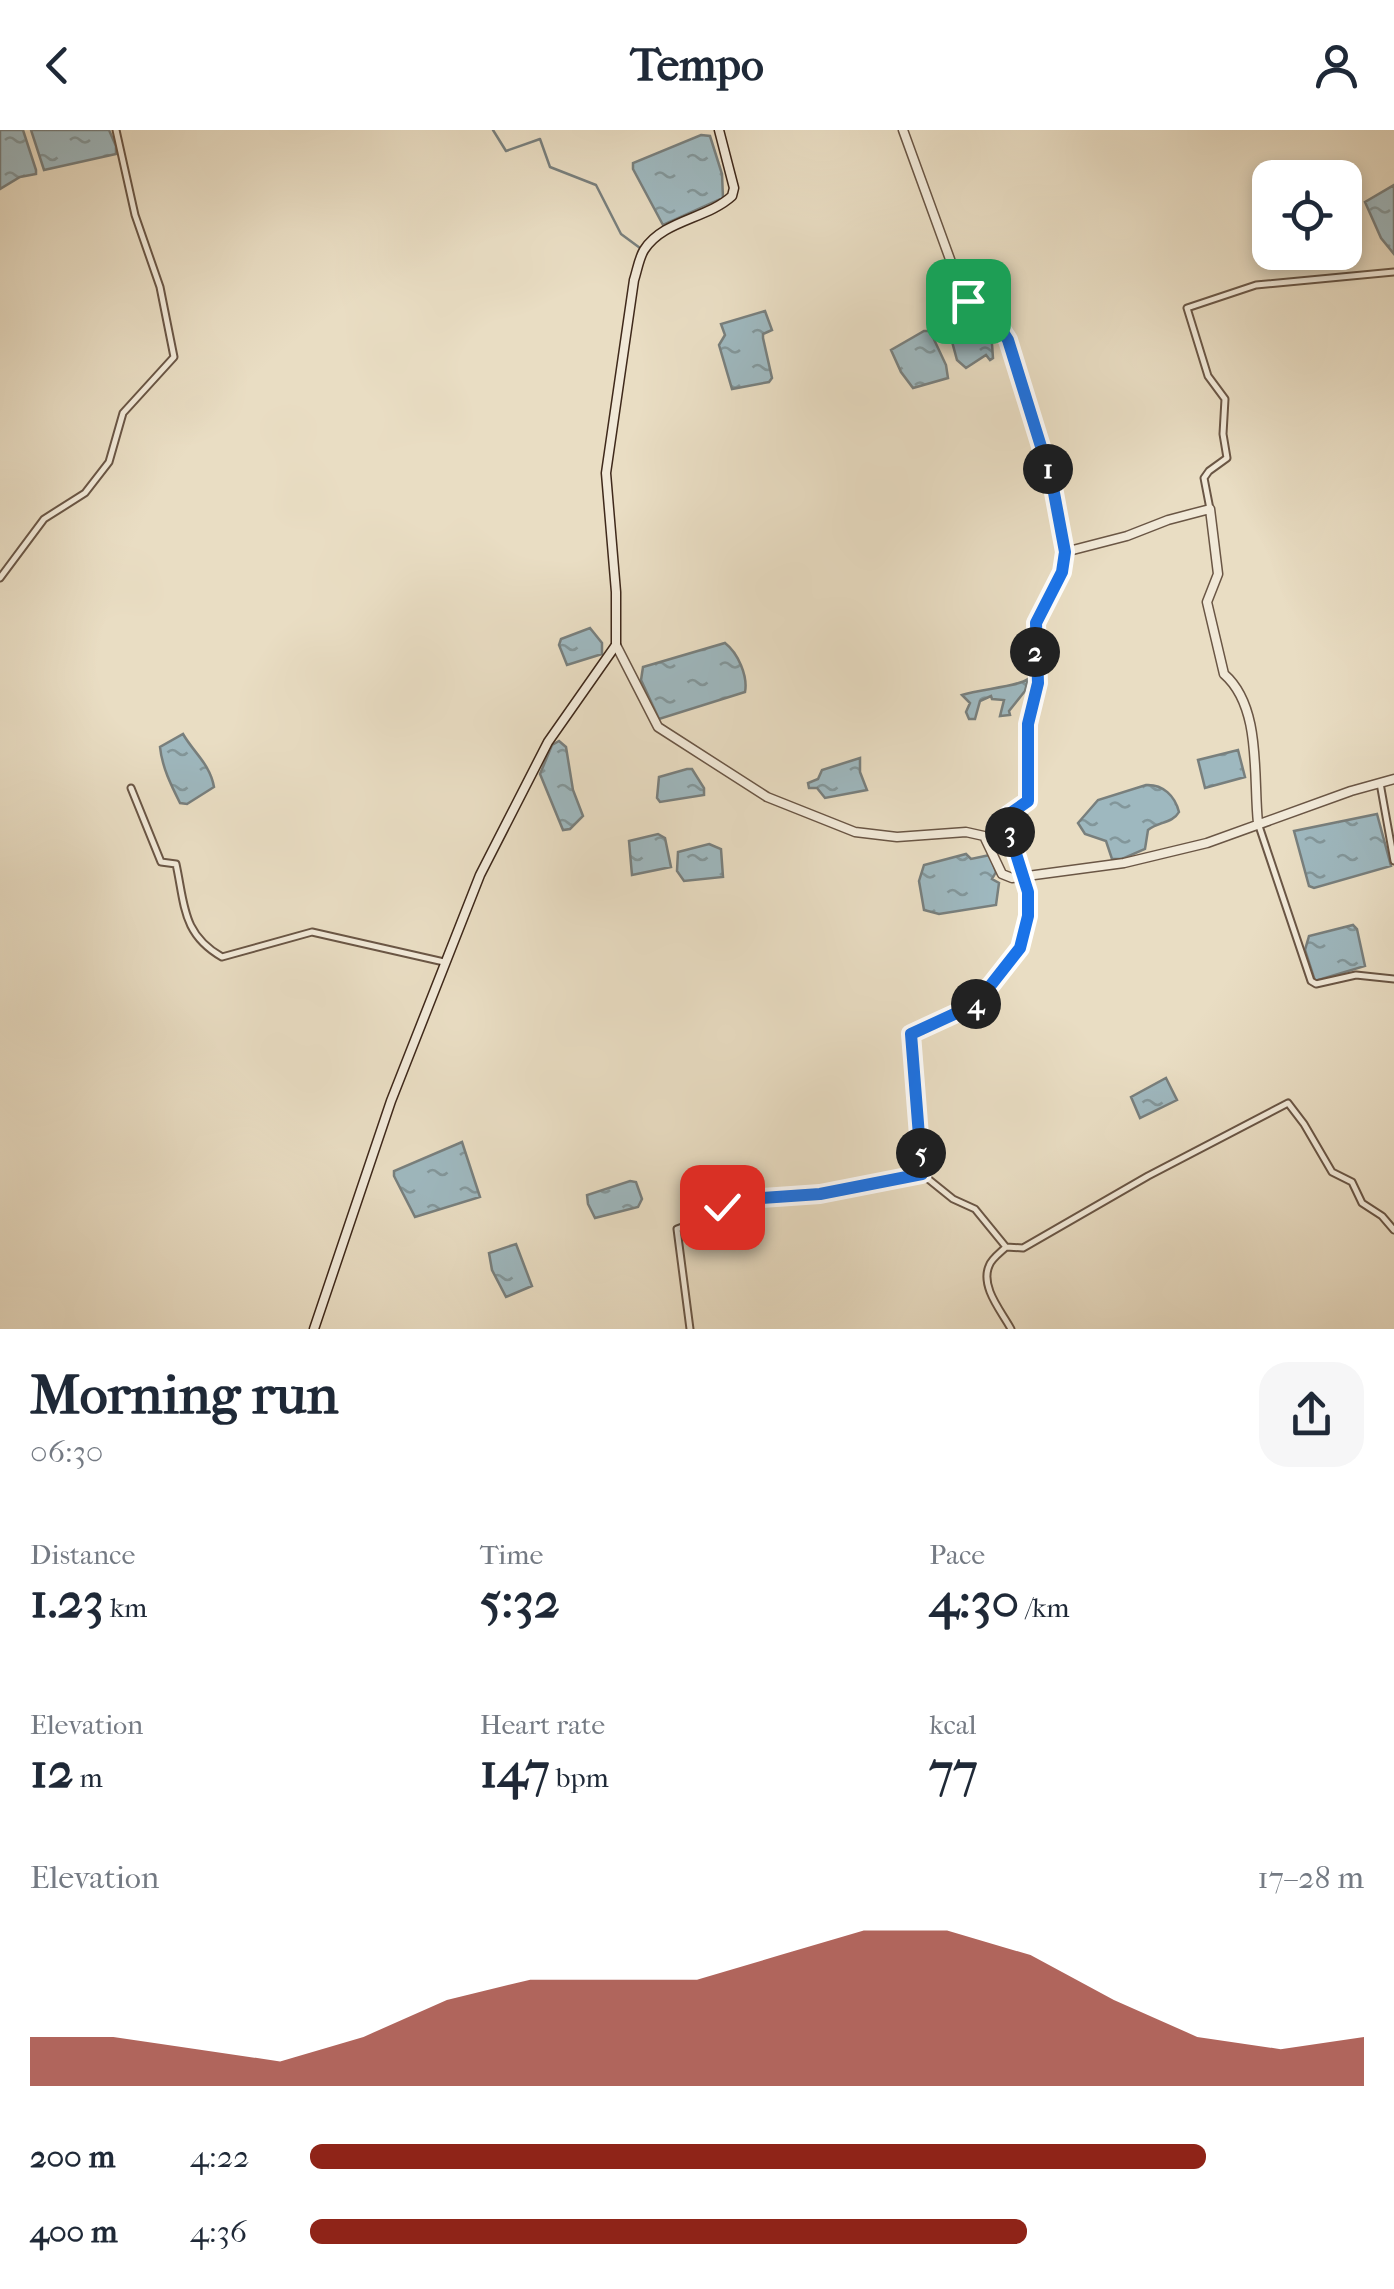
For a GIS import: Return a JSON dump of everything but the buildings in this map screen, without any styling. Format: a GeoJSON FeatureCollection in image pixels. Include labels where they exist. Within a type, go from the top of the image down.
{"type":"FeatureCollection","features":[{"type":"Feature","properties":{"kind":"street"},"geometry":{"type":"LineString","coordinates":[[0,578],[44,519],[85,493],[109,462],[123,413],[174,357],[160,286],[135,215],[116,130]]}},
{"type":"Feature","properties":{"kind":"street"},"geometry":{"type":"LineString","coordinates":[[719,130],[734,188],[732,196],[707,214],[656,238],[642,252],[634,280],[606,473],[616,592],[616,645],[658,727],[768,797],[855,832],[897,836],[966,832],[984,836],[1002,874],[1025,878],[1124,863],[1207,842],[1394,779]]}},
{"type":"Feature","properties":{"kind":"street"},"geometry":{"type":"LineString","coordinates":[[903,130],[963,295],[999,326],[1008,340],[1052,482],[1065,552],[1062,572],[1036,623],[1038,683],[1028,724],[1028,801],[1008,815],[1006,822],[1025,878],[1028,916],[1022,942],[976,1004],[917,1029],[910,1037],[922,1174],[953,1199],[975,1209],[1006,1247],[1023,1248],[1148,1176],[1288,1103],[1332,1172],[1352,1182],[1362,1203],[1392,1224],[1394,1230]]}},
{"type":"Feature","properties":{"kind":"street"},"geometry":{"type":"LineString","coordinates":[[1394,272],[1256,286],[1187,308],[1206,370],[1225,399],[1227,458],[1204,478],[1218,574],[1207,602],[1224,674],[1238,691],[1250,726],[1258,823],[1311,981],[1316,984],[1356,974],[1394,979]]}},
{"type":"Feature","properties":{"kind":"street"},"geometry":{"type":"LineString","coordinates":[[1065,552],[1210,509]]}},
{"type":"Feature","properties":{"kind":"street"},"geometry":{"type":"LineString","coordinates":[[314,1329],[391,1101],[480,875],[548,742],[616,645]]}},
{"type":"Feature","properties":{"kind":"street"},"geometry":{"type":"LineString","coordinates":[[1380,783],[1394,861]]}},
{"type":"Feature","properties":{"kind":"street"},"geometry":{"type":"LineString","coordinates":[[131,788],[162,862],[176,864],[188,923],[202,945],[222,957],[312,932],[444,962]]}},
{"type":"Feature","properties":{"kind":"street"},"geometry":{"type":"LineString","coordinates":[[690,1329],[676,1228],[749,1199],[820,1194],[922,1174]]}},
{"type":"Feature","properties":{"kind":"street"},"geometry":{"type":"LineString","coordinates":[[1006,1247],[988,1266],[988,1277],[993,1300],[1012,1329]]}},
{"type":"Feature","properties":{"kind":"water"},"geometry":{"type":"Polygon","coordinates":[[[0,130],[23,130],[36,174],[20,177],[0,189],[0,130]]]}},
{"type":"Feature","properties":{"kind":"water"},"geometry":{"type":"Polygon","coordinates":[[[31,130],[109,130],[116,154],[44,170],[31,130]]]}},
{"type":"Feature","properties":{"kind":"water"},"geometry":{"type":"Polygon","coordinates":[[[701,135],[710,136],[722,174],[723,198],[663,225],[633,163],[701,135]]]}},
{"type":"Feature","properties":{"kind":"water"},"geometry":{"type":"Polygon","coordinates":[[[1394,185],[1394,254],[1381,238],[1365,202],[1394,185]]]}},
{"type":"Feature","properties":{"kind":"water"},"geometry":{"type":"Polygon","coordinates":[[[765,311],[772,330],[763,338],[772,378],[769,382],[732,389],[719,345],[725,335],[721,324],[765,311]]]}},
{"type":"Feature","properties":{"kind":"water"},"geometry":{"type":"Polygon","coordinates":[[[960,328],[982,338],[986,334],[993,358],[990,360],[986,355],[966,368],[957,360],[950,334],[960,328]]]}},
{"type":"Feature","properties":{"kind":"water"},"geometry":{"type":"Polygon","coordinates":[[[930,331],[948,378],[913,388],[891,350],[930,331]]]}},
{"type":"Feature","properties":{"kind":"water"},"geometry":{"type":"Polygon","coordinates":[[[590,628],[602,643],[602,654],[567,665],[559,645],[561,639],[590,628]]]}},
{"type":"Feature","properties":{"kind":"water"},"geometry":{"type":"Polygon","coordinates":[[[725,643],[741,665],[745,692],[659,719],[641,680],[643,667],[725,643]]]}},
{"type":"Feature","properties":{"kind":"water"},"geometry":{"type":"Polygon","coordinates":[[[1028,679],[1010,715],[1000,716],[1004,700],[991,696],[980,701],[975,719],[969,719],[966,712],[970,703],[962,695],[1028,679]]]}},
{"type":"Feature","properties":{"kind":"water"},"geometry":{"type":"Polygon","coordinates":[[[183,734],[205,765],[214,787],[187,804],[180,803],[173,789],[160,747],[183,734]]]}},
{"type":"Feature","properties":{"kind":"water"},"geometry":{"type":"Polygon","coordinates":[[[559,741],[566,747],[573,790],[583,816],[570,829],[563,830],[540,774],[552,745],[559,741]]]}},
{"type":"Feature","properties":{"kind":"water"},"geometry":{"type":"Polygon","coordinates":[[[1238,750],[1245,777],[1205,788],[1198,760],[1238,750]]]}},
{"type":"Feature","properties":{"kind":"water"},"geometry":{"type":"Polygon","coordinates":[[[860,758],[867,790],[825,798],[817,788],[809,788],[808,783],[818,779],[822,770],[860,758]]]}},
{"type":"Feature","properties":{"kind":"water"},"geometry":{"type":"Polygon","coordinates":[[[692,769],[704,795],[660,802],[659,777],[692,769]]]}},
{"type":"Feature","properties":{"kind":"water"},"geometry":{"type":"Polygon","coordinates":[[[1146,785],[1167,792],[1179,812],[1148,830],[1145,849],[1112,859],[1106,841],[1085,834],[1078,823],[1098,800],[1146,785]]]}},
{"type":"Feature","properties":{"kind":"water"},"geometry":{"type":"Polygon","coordinates":[[[1377,814],[1391,866],[1314,888],[1309,886],[1294,831],[1377,814]]]}},
{"type":"Feature","properties":{"kind":"water"},"geometry":{"type":"Polygon","coordinates":[[[658,834],[665,838],[671,867],[632,875],[629,841],[658,834]]]}},
{"type":"Feature","properties":{"kind":"water"},"geometry":{"type":"Polygon","coordinates":[[[709,844],[721,849],[723,877],[684,881],[677,871],[678,852],[709,844]]]}},
{"type":"Feature","properties":{"kind":"water"},"geometry":{"type":"Polygon","coordinates":[[[966,854],[971,859],[990,855],[996,872],[992,879],[999,883],[996,905],[939,914],[924,910],[919,881],[924,865],[966,854]]]}},
{"type":"Feature","properties":{"kind":"water"},"geometry":{"type":"Polygon","coordinates":[[[1353,925],[1365,966],[1315,981],[1305,950],[1309,936],[1353,925]]]}},
{"type":"Feature","properties":{"kind":"water"},"geometry":{"type":"Polygon","coordinates":[[[1166,1078],[1177,1100],[1140,1118],[1131,1097],[1166,1078]]]}},
{"type":"Feature","properties":{"kind":"water"},"geometry":{"type":"Polygon","coordinates":[[[462,1142],[480,1197],[415,1217],[394,1171],[462,1142]]]}},
{"type":"Feature","properties":{"kind":"water"},"geometry":{"type":"Polygon","coordinates":[[[636,1182],[642,1199],[638,1207],[595,1218],[587,1195],[636,1182]]]}},
{"type":"Feature","properties":{"kind":"water"},"geometry":{"type":"Polygon","coordinates":[[[516,1244],[532,1286],[506,1297],[492,1270],[489,1253],[516,1244]]]}},
{"type":"Feature","properties":{"kind":"waterway"},"geometry":{"type":"LineString","coordinates":[[493,130],[506,151],[540,139],[550,167],[596,185],[621,234],[640,248]]}},
{"type":"Feature","properties":{"kind":"route"},"geometry":{"type":"LineString","coordinates":[[722,1207],[749,1199],[820,1194],[922,1174],[911,1034],[956,1015],[984,997],[992,979],[1020,948],[1025,933],[1025,878],[1006,822],[1008,815],[1028,801],[1028,724],[1038,683],[1036,623],[1062,572],[1065,552],[1052,482],[1008,340],[988,315],[968,301]]}}]}
